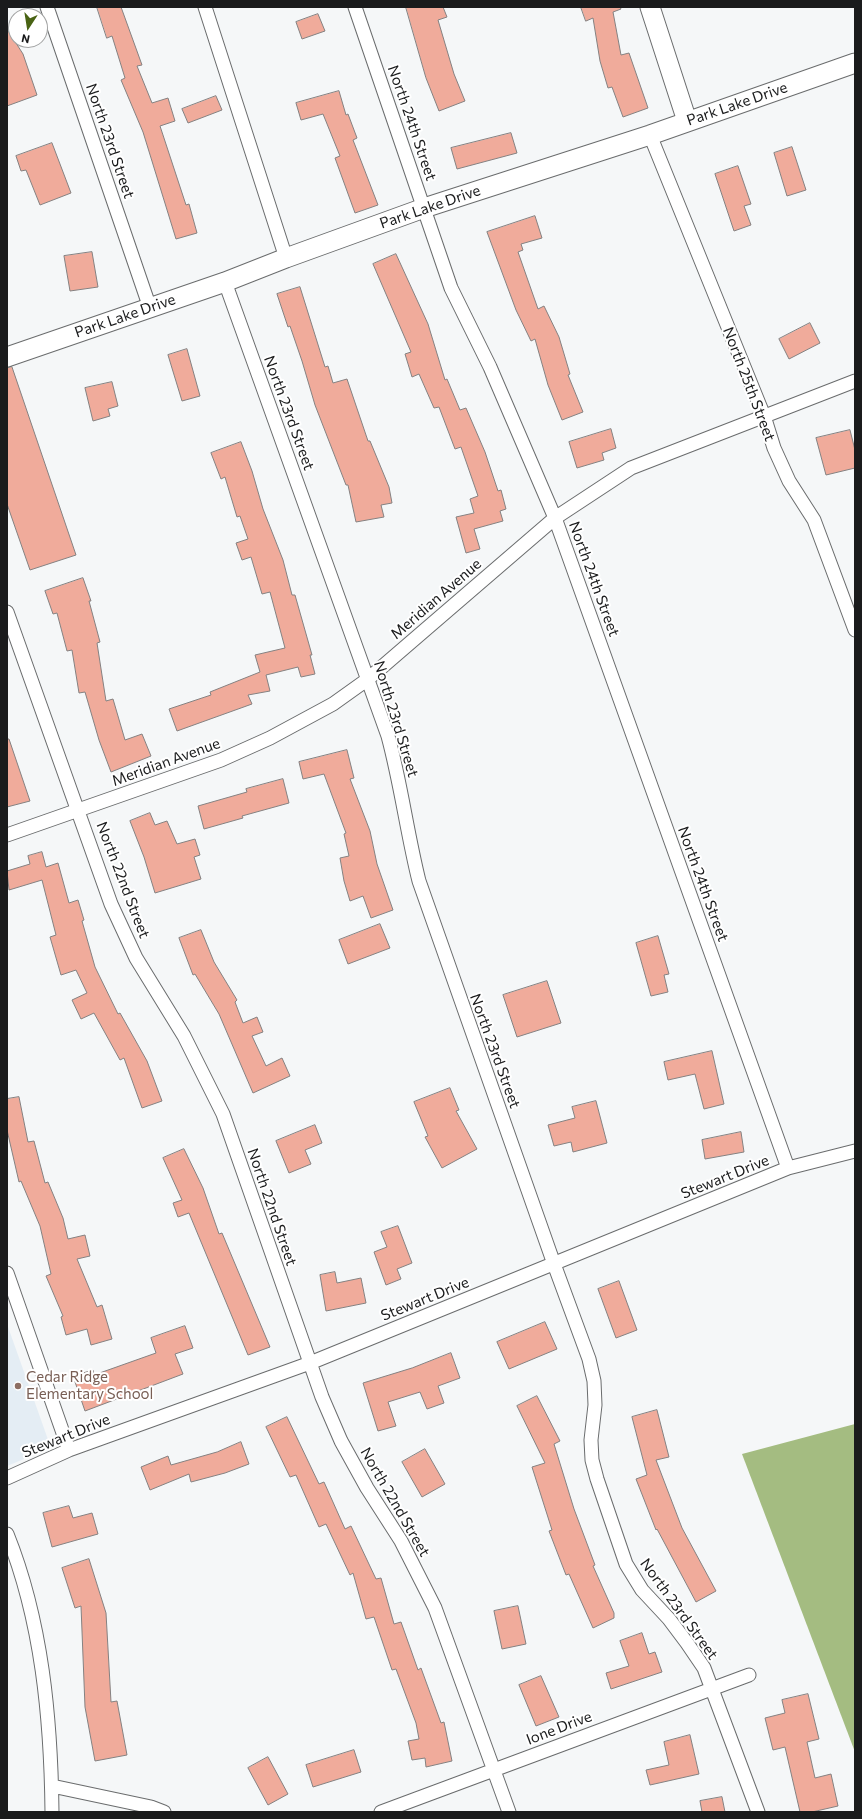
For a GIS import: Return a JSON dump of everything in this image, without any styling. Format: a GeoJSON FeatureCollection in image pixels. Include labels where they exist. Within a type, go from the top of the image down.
{"type":"FeatureCollection","features":[{"type":"Feature","properties":{"kind":"street","name":"North 23rd Street"},"geometry":{"type":"LineString","coordinates":[[47,7],[150,308]]}},
{"type":"Feature","properties":{"kind":"street"},"geometry":{"type":"LineString","coordinates":[[206,7],[286,258]]}},
{"type":"Feature","properties":{"kind":"street","name":"North 24th Street"},"geometry":{"type":"LineString","coordinates":[[355,7],[451,288],[490,368],[555,518],[788,1168]]}},
{"type":"Feature","properties":{"kind":"street"},"geometry":{"type":"LineString","coordinates":[[650,7],[688,121]]}},
{"type":"Feature","properties":{"kind":"street","name":"Park Lake Drive"},"geometry":{"type":"LineString","coordinates":[[7,357],[225,282],[286,258],[424,208],[650,135],[855,63]]}},
{"type":"Feature","properties":{"kind":"street","name":"North 25th Street"},"geometry":{"type":"LineString","coordinates":[[650,135],[764,416],[774,448],[789,481],[814,520],[855,630]]}},
{"type":"Feature","properties":{"kind":"street","name":"North 23rd Street"},"geometry":{"type":"LineString","coordinates":[[225,282],[388,736],[398,774],[410,844],[419,881],[589,1359],[594,1381],[595,1405],[591,1440],[592,1460],[626,1564],[642,1590],[669,1618],[704,1668],[758,1812]]}},
{"type":"Feature","properties":{"kind":"street","name":"Meridian Avenue"},"geometry":{"type":"LineString","coordinates":[[7,835],[221,760],[270,738],[333,704],[368,679],[555,518],[631,468],[855,381]]}},
{"type":"Feature","properties":{"kind":"street","name":"North 22nd Street"},"geometry":{"type":"LineString","coordinates":[[7,612],[111,904],[133,952],[184,1036],[223,1114],[322,1397],[341,1441],[367,1488],[401,1541],[435,1608],[509,1812]]}},
{"type":"Feature","properties":{"kind":"street","name":"Stewart Drive"},"geometry":{"type":"LineString","coordinates":[[7,1478],[69,1450],[310,1363],[788,1168],[855,1151]]}},
{"type":"Feature","properties":{"kind":"street"},"geometry":{"type":"LineString","coordinates":[[7,1273],[69,1450]]}},
{"type":"Feature","properties":{"kind":"street"},"geometry":{"type":"LineString","coordinates":[[7,1534],[28,1603],[41,1662],[52,1786],[52,1812]]}},
{"type":"Feature","properties":{"kind":"street","name":"Ione Drive"},"geometry":{"type":"LineString","coordinates":[[381,1812],[749,1675]]}},
{"type":"Feature","properties":{"kind":"street"},"geometry":{"type":"LineString","coordinates":[[52,1786],[151,1807],[164,1812]]}},
{"type":"Feature","properties":{"kind":"shaded area","name":"Cedar Ridge Elementary School"},"geometry":{"type":"Polygon","coordinates":[[[7,1324],[51,1448],[7,1466],[7,1324]]]}},
{"type":"Feature","properties":{"kind":"green space"},"geometry":{"type":"Polygon","coordinates":[[[855,1424],[855,1752],[742,1454],[855,1424]]]}},
{"type":"Feature","properties":{"kind":"building"},"geometry":{"type":"Polygon","coordinates":[[[97,7],[121,7],[142,65],[137,66],[152,103],[168,98],[175,121],[160,126],[186,205],[189,204],[197,233],[176,239],[143,132],[121,80],[125,78],[112,36],[107,38],[97,7]]]}},
{"type":"Feature","properties":{"kind":"building"},"geometry":{"type":"Polygon","coordinates":[[[406,7],[443,7],[447,17],[438,20],[454,74],[465,101],[439,111],[426,78],[406,7]]]}},
{"type":"Feature","properties":{"kind":"building"},"geometry":{"type":"Polygon","coordinates":[[[581,7],[620,7],[621,9],[613,12],[621,55],[629,53],[648,108],[623,117],[612,87],[608,88],[600,61],[593,18],[586,21],[581,7]]]}},
{"type":"Feature","properties":{"kind":"building"},"geometry":{"type":"Polygon","coordinates":[[[318,14],[325,31],[302,39],[296,22],[318,14]]]}},
{"type":"Feature","properties":{"kind":"building"},"geometry":{"type":"Polygon","coordinates":[[[7,29],[8,48],[19,48],[23,54],[37,95],[7,106],[7,29]]]}},
{"type":"Feature","properties":{"kind":"building"},"geometry":{"type":"Polygon","coordinates":[[[339,91],[346,115],[348,114],[357,138],[353,140],[378,205],[355,213],[335,158],[340,156],[323,114],[301,120],[296,103],[339,91]]]}},
{"type":"Feature","properties":{"kind":"building"},"geometry":{"type":"Polygon","coordinates":[[[216,96],[222,110],[188,123],[182,109],[216,96]]]}},
{"type":"Feature","properties":{"kind":"building"},"geometry":{"type":"Polygon","coordinates":[[[511,133],[517,153],[457,169],[451,148],[511,133]]]}},
{"type":"Feature","properties":{"kind":"building"},"geometry":{"type":"Polygon","coordinates":[[[52,143],[71,193],[40,205],[26,170],[21,171],[16,156],[52,143]]]}},
{"type":"Feature","properties":{"kind":"building"},"geometry":{"type":"Polygon","coordinates":[[[792,147],[806,190],[787,196],[774,153],[792,147]]]}},
{"type":"Feature","properties":{"kind":"building"},"geometry":{"type":"Polygon","coordinates":[[[738,166],[751,204],[744,206],[751,225],[734,231],[715,174],[738,166]]]}},
{"type":"Feature","properties":{"kind":"building"},"geometry":{"type":"Polygon","coordinates":[[[535,216],[542,238],[521,244],[523,250],[518,252],[538,309],[544,306],[559,337],[570,374],[568,375],[583,412],[562,420],[548,385],[535,339],[531,341],[516,310],[487,232],[535,216]]]}},
{"type":"Feature","properties":{"kind":"building"},"geometry":{"type":"Polygon","coordinates":[[[92,252],[98,287],[70,291],[64,256],[92,252]]]}},
{"type":"Feature","properties":{"kind":"building"},"geometry":{"type":"Polygon","coordinates":[[[396,254],[428,324],[445,380],[447,379],[460,410],[466,408],[485,452],[498,491],[501,490],[506,509],[500,511],[503,521],[474,529],[480,549],[466,553],[456,517],[474,513],[470,499],[478,496],[461,447],[455,449],[439,407],[434,408],[419,374],[412,377],[405,354],[411,352],[373,264],[396,254]]]}},
{"type":"Feature","properties":{"kind":"building"},"geometry":{"type":"Polygon","coordinates":[[[300,287],[325,367],[328,366],[333,383],[347,379],[368,441],[370,441],[389,487],[392,503],[381,505],[384,517],[356,522],[348,485],[346,485],[315,405],[302,361],[290,326],[288,327],[277,294],[300,287]]]}},
{"type":"Feature","properties":{"kind":"building"},"geometry":{"type":"Polygon","coordinates":[[[810,323],[820,343],[789,359],[779,339],[810,323]]]}},
{"type":"Feature","properties":{"kind":"building"},"geometry":{"type":"Polygon","coordinates":[[[187,349],[200,396],[182,401],[168,355],[187,349]]]}},
{"type":"Feature","properties":{"kind":"building"},"geometry":{"type":"Polygon","coordinates":[[[12,367],[76,555],[30,570],[7,504],[7,368],[12,367]]]}},
{"type":"Feature","properties":{"kind":"building"},"geometry":{"type":"Polygon","coordinates":[[[112,382],[118,406],[108,409],[110,416],[93,421],[85,388],[112,382]]]}},
{"type":"Feature","properties":{"kind":"building"},"geometry":{"type":"Polygon","coordinates":[[[611,429],[616,448],[602,453],[604,460],[577,468],[569,442],[611,429]]]}},
{"type":"Feature","properties":{"kind":"building"},"geometry":{"type":"Polygon","coordinates":[[[850,430],[855,450],[855,468],[826,475],[816,438],[850,430]]]}},
{"type":"Feature","properties":{"kind":"building"},"geometry":{"type":"Polygon","coordinates":[[[241,442],[252,471],[263,509],[283,560],[292,595],[295,595],[312,655],[310,655],[315,674],[301,677],[298,667],[266,675],[270,691],[248,695],[252,704],[177,731],[169,709],[211,695],[210,692],[260,672],[255,655],[285,648],[270,592],[262,594],[251,557],[242,560],[236,543],[248,539],[240,516],[237,517],[225,477],[221,479],[211,453],[241,442]]]}},
{"type":"Feature","properties":{"kind":"building"},"geometry":{"type":"Polygon","coordinates":[[[83,578],[91,601],[89,601],[100,642],[97,643],[106,701],[113,699],[125,740],[142,734],[151,756],[111,772],[99,740],[85,692],[79,693],[72,650],[67,651],[57,613],[53,614],[45,591],[83,578]]]}},
{"type":"Feature","properties":{"kind":"building"},"geometry":{"type":"Polygon","coordinates":[[[7,739],[9,739],[30,801],[7,807],[7,739]]]}},
{"type":"Feature","properties":{"kind":"building"},"geometry":{"type":"Polygon","coordinates":[[[347,750],[354,778],[350,779],[370,831],[377,864],[393,910],[371,918],[363,896],[350,901],[344,881],[340,858],[349,856],[344,834],[346,833],[324,774],[303,779],[299,762],[347,750]]]}},
{"type":"Feature","properties":{"kind":"building"},"geometry":{"type":"Polygon","coordinates":[[[283,779],[289,803],[242,816],[243,818],[204,829],[198,806],[247,792],[246,789],[283,779]]]}},
{"type":"Feature","properties":{"kind":"building"},"geometry":{"type":"Polygon","coordinates":[[[150,813],[155,825],[167,821],[177,844],[195,839],[200,855],[194,857],[201,879],[155,893],[144,857],[130,821],[150,813]]]}},
{"type":"Feature","properties":{"kind":"building"},"geometry":{"type":"Polygon","coordinates":[[[42,852],[46,867],[58,863],[69,903],[78,900],[84,920],[82,921],[95,967],[118,1014],[120,1013],[147,1061],[162,1101],[142,1108],[124,1058],[120,1060],[94,1013],[81,1019],[72,1000],[87,993],[76,970],[61,975],[50,937],[56,935],[42,880],[9,890],[7,871],[30,864],[28,856],[42,852]]]}},
{"type":"Feature","properties":{"kind":"building"},"geometry":{"type":"Polygon","coordinates":[[[380,924],[390,948],[348,964],[339,940],[380,924]]]}},
{"type":"Feature","properties":{"kind":"building"},"geometry":{"type":"Polygon","coordinates":[[[201,930],[214,962],[237,1000],[235,1002],[243,1023],[257,1017],[263,1032],[252,1036],[266,1066],[282,1058],[290,1076],[253,1093],[219,1014],[195,974],[193,975],[179,938],[201,930]]]}},
{"type":"Feature","properties":{"kind":"building"},"geometry":{"type":"Polygon","coordinates":[[[658,936],[669,974],[664,975],[668,992],[651,996],[636,943],[658,936]]]}},
{"type":"Feature","properties":{"kind":"building"},"geometry":{"type":"Polygon","coordinates":[[[547,981],[561,1023],[517,1037],[503,995],[547,981]]]}},
{"type":"Feature","properties":{"kind":"building"},"geometry":{"type":"Polygon","coordinates":[[[712,1051],[724,1104],[704,1109],[695,1074],[668,1080],[664,1062],[712,1051]]]}},
{"type":"Feature","properties":{"kind":"building"},"geometry":{"type":"Polygon","coordinates":[[[450,1088],[459,1110],[456,1111],[477,1149],[442,1168],[425,1137],[428,1136],[414,1102],[450,1088]]]}},
{"type":"Feature","properties":{"kind":"building"},"geometry":{"type":"Polygon","coordinates":[[[19,1097],[28,1142],[34,1141],[45,1183],[48,1182],[63,1218],[68,1239],[85,1235],[90,1256],[77,1259],[97,1307],[102,1305],[112,1339],[91,1345],[87,1329],[66,1335],[61,1317],[63,1316],[46,1276],[51,1274],[40,1226],[21,1181],[19,1182],[7,1130],[7,1099],[19,1097]]]}},
{"type":"Feature","properties":{"kind":"building"},"geometry":{"type":"Polygon","coordinates":[[[596,1101],[607,1143],[573,1152],[571,1142],[554,1146],[548,1125],[575,1118],[572,1107],[596,1101]]]}},
{"type":"Feature","properties":{"kind":"building"},"geometry":{"type":"Polygon","coordinates":[[[315,1125],[322,1143],[305,1150],[311,1164],[289,1173],[276,1141],[315,1125]]]}},
{"type":"Feature","properties":{"kind":"building"},"geometry":{"type":"Polygon","coordinates":[[[741,1132],[744,1152],[705,1159],[702,1140],[741,1132]]]}},
{"type":"Feature","properties":{"kind":"building"},"geometry":{"type":"Polygon","coordinates":[[[184,1149],[203,1188],[219,1234],[222,1233],[270,1347],[248,1355],[189,1213],[178,1217],[173,1203],[182,1200],[163,1158],[184,1149]]]}},
{"type":"Feature","properties":{"kind":"building"},"geometry":{"type":"Polygon","coordinates":[[[398,1226],[412,1263],[397,1269],[401,1279],[386,1285],[374,1252],[387,1247],[381,1232],[398,1226]]]}},
{"type":"Feature","properties":{"kind":"building"},"geometry":{"type":"Polygon","coordinates":[[[335,1272],[337,1283],[361,1278],[366,1303],[326,1311],[320,1275],[335,1272]]]}},
{"type":"Feature","properties":{"kind":"building"},"geometry":{"type":"Polygon","coordinates":[[[619,1281],[637,1330],[616,1338],[598,1289],[619,1281]]]}},
{"type":"Feature","properties":{"kind":"building"},"geometry":{"type":"Polygon","coordinates":[[[545,1322],[557,1349],[509,1369],[497,1342],[545,1322]]]}},
{"type":"Feature","properties":{"kind":"building"},"geometry":{"type":"Polygon","coordinates":[[[185,1326],[193,1348],[175,1354],[183,1374],[85,1411],[73,1376],[93,1370],[94,1375],[156,1353],[151,1338],[185,1326]]]}},
{"type":"Feature","properties":{"kind":"building"},"geometry":{"type":"Polygon","coordinates":[[[451,1353],[460,1378],[438,1386],[444,1403],[427,1409],[420,1392],[388,1402],[396,1426],[378,1431],[363,1383],[412,1368],[451,1353]]]}},
{"type":"Feature","properties":{"kind":"building"},"geometry":{"type":"Polygon","coordinates":[[[537,1396],[560,1441],[554,1444],[574,1509],[595,1565],[593,1566],[614,1613],[614,1618],[593,1628],[569,1574],[566,1575],[549,1531],[552,1530],[532,1467],[545,1463],[517,1406],[537,1396]]]}},
{"type":"Feature","properties":{"kind":"building"},"geometry":{"type":"Polygon","coordinates":[[[657,1410],[669,1457],[656,1460],[682,1528],[716,1591],[696,1602],[657,1529],[656,1530],[636,1479],[647,1475],[632,1417],[657,1410]]]}},
{"type":"Feature","properties":{"kind":"building"},"geometry":{"type":"Polygon","coordinates":[[[287,1417],[319,1484],[324,1482],[345,1529],[351,1526],[376,1579],[381,1578],[394,1624],[401,1622],[418,1670],[421,1668],[441,1723],[444,1722],[452,1761],[426,1767],[425,1758],[412,1760],[408,1741],[419,1739],[416,1723],[396,1669],[392,1670],[374,1617],[366,1619],[353,1573],[350,1575],[326,1524],[319,1527],[296,1475],[290,1477],[266,1427],[287,1417]]]}},
{"type":"Feature","properties":{"kind":"building"},"geometry":{"type":"Polygon","coordinates":[[[241,1442],[249,1464],[225,1473],[191,1482],[189,1474],[150,1490],[141,1467],[168,1456],[171,1465],[217,1452],[241,1442]]]}},
{"type":"Feature","properties":{"kind":"building"},"geometry":{"type":"Polygon","coordinates":[[[425,1449],[445,1484],[422,1497],[402,1462],[425,1449]]]}},
{"type":"Feature","properties":{"kind":"building"},"geometry":{"type":"Polygon","coordinates":[[[69,1506],[73,1518],[92,1513],[98,1534],[52,1547],[43,1513],[69,1506]]]}},
{"type":"Feature","properties":{"kind":"building"},"geometry":{"type":"Polygon","coordinates":[[[89,1559],[106,1613],[111,1702],[117,1701],[127,1755],[95,1761],[85,1707],[81,1606],[75,1608],[62,1568],[89,1559]]]}},
{"type":"Feature","properties":{"kind":"building"},"geometry":{"type":"Polygon","coordinates":[[[518,1606],[526,1644],[502,1649],[494,1611],[518,1606]]]}},
{"type":"Feature","properties":{"kind":"building"},"geometry":{"type":"Polygon","coordinates":[[[642,1633],[649,1654],[655,1652],[662,1672],[611,1689],[606,1673],[629,1666],[620,1641],[642,1633]]]}},
{"type":"Feature","properties":{"kind":"building"},"geometry":{"type":"Polygon","coordinates":[[[541,1676],[559,1717],[536,1726],[519,1685],[541,1676]]]}},
{"type":"Feature","properties":{"kind":"building"},"geometry":{"type":"Polygon","coordinates":[[[808,1694],[819,1739],[807,1742],[815,1778],[831,1774],[838,1806],[812,1812],[800,1812],[785,1747],[773,1750],[765,1718],[785,1713],[782,1700],[808,1694]]]}},
{"type":"Feature","properties":{"kind":"building"},"geometry":{"type":"Polygon","coordinates":[[[690,1735],[699,1774],[650,1785],[646,1770],[669,1765],[664,1742],[690,1735]]]}},
{"type":"Feature","properties":{"kind":"building"},"geometry":{"type":"Polygon","coordinates":[[[354,1750],[361,1772],[313,1787],[306,1765],[354,1750]]]}},
{"type":"Feature","properties":{"kind":"building"},"geometry":{"type":"Polygon","coordinates":[[[268,1757],[288,1794],[268,1805],[248,1768],[268,1757]]]}},
{"type":"Feature","properties":{"kind":"building"},"geometry":{"type":"Polygon","coordinates":[[[722,1797],[725,1812],[702,1812],[700,1801],[722,1797]]]}},
{"type":"Feature","properties":{"kind":"place","name":"Cedar Ridge Elementary School"},"geometry":{"type":"Point","coordinates":[18,1386]}}]}
